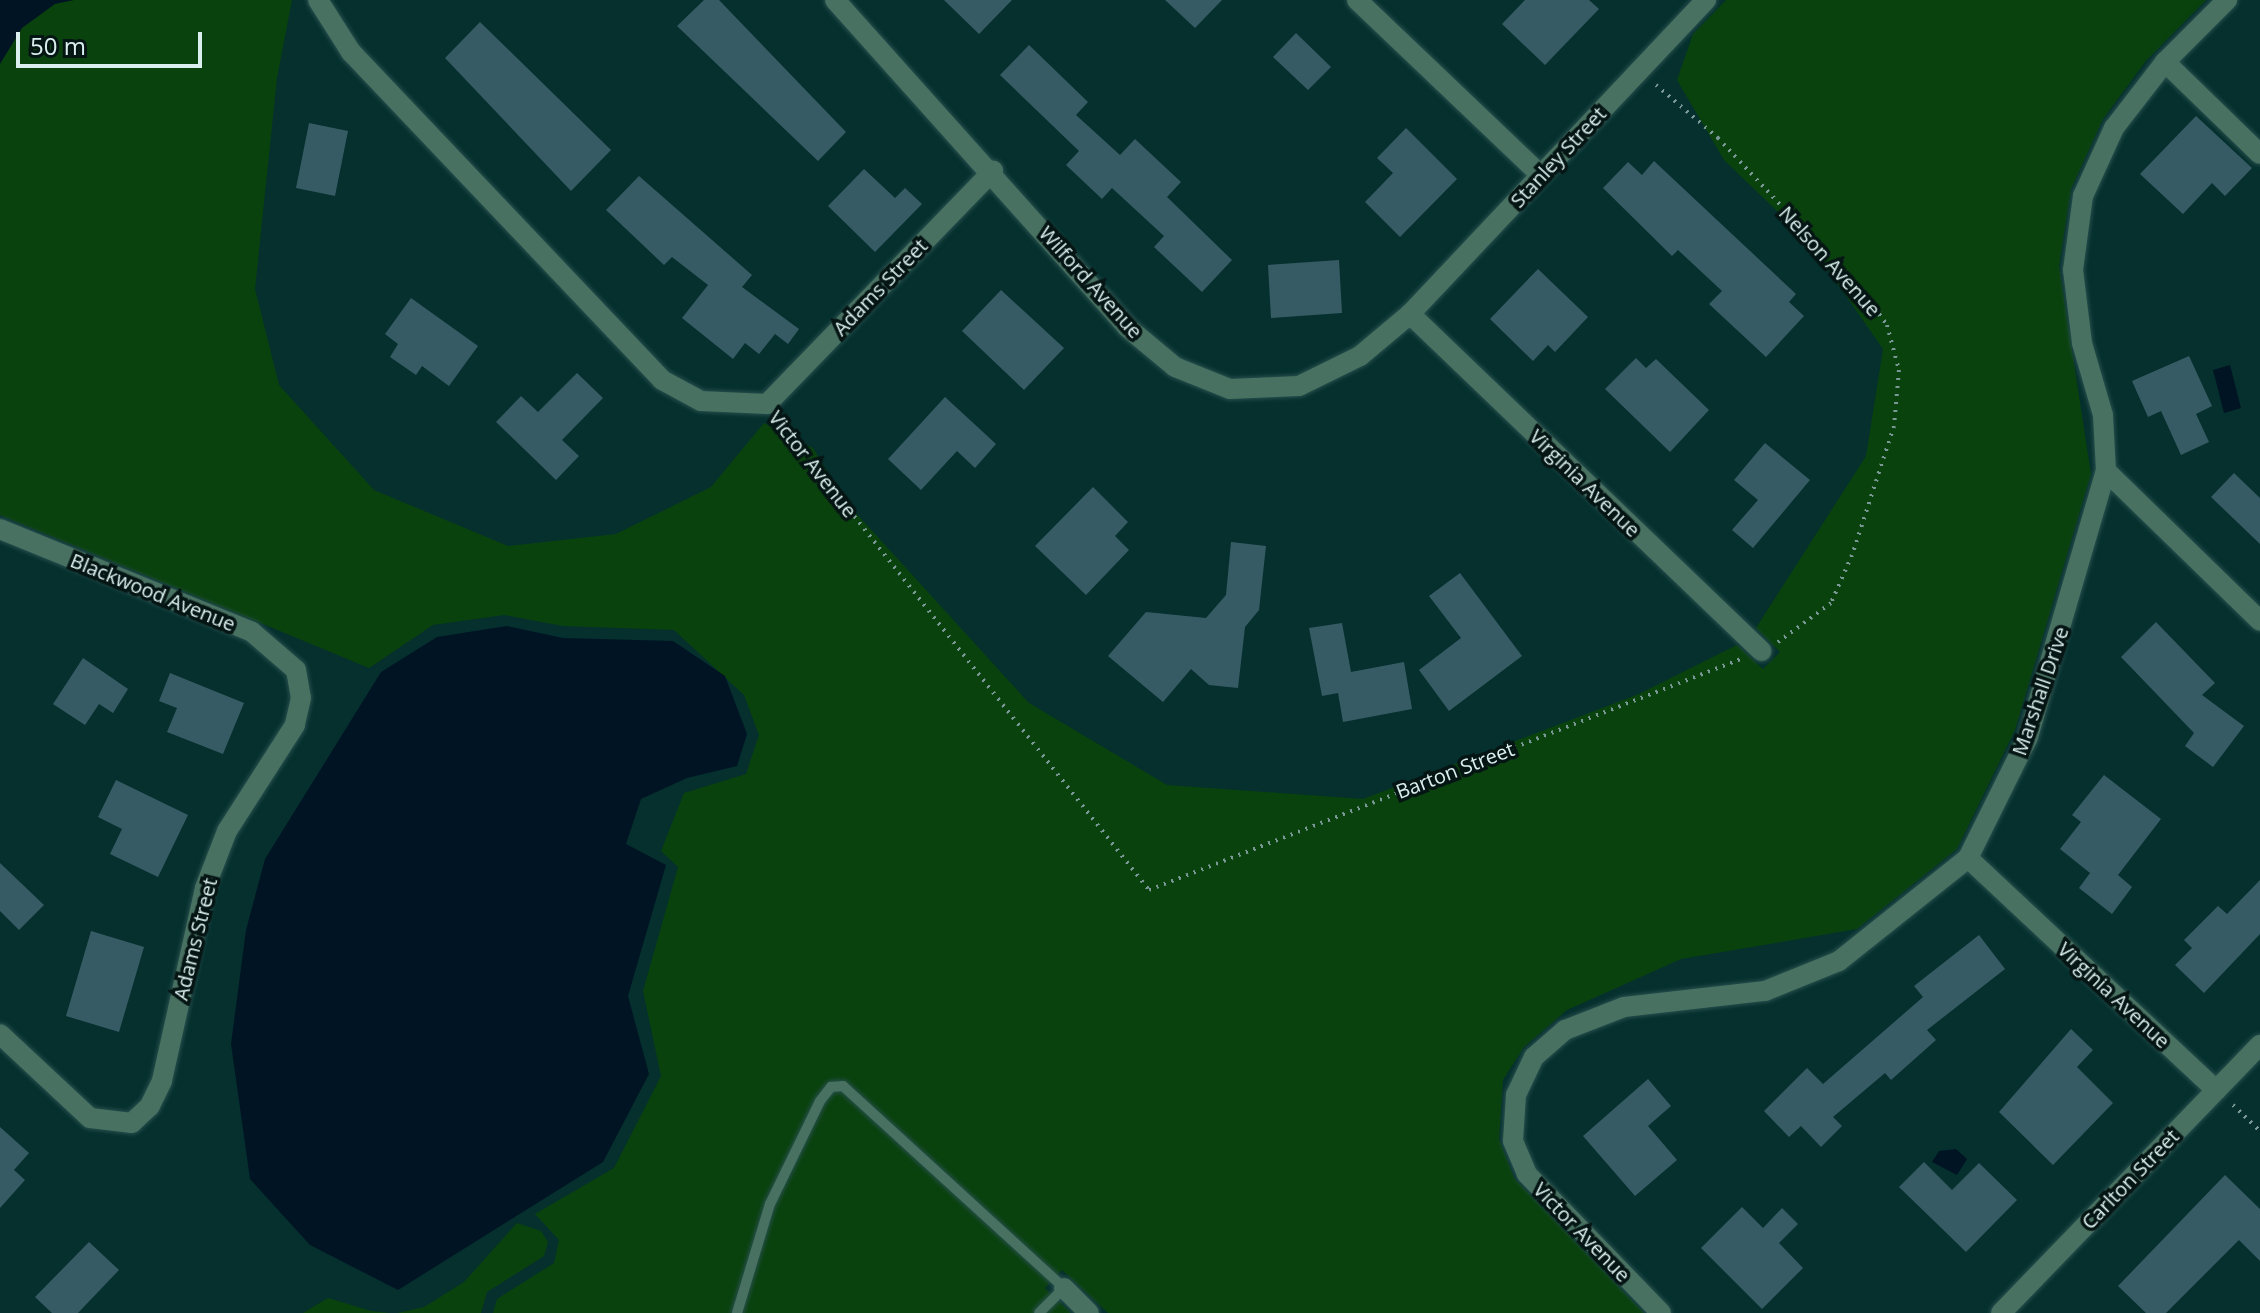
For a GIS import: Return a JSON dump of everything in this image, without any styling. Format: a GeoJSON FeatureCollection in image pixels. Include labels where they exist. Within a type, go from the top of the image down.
{"type":"FeatureCollection","features":[{"type":"Feature","properties":{"kind":"street","name":"Victor Avenue"},"geometry":{"type":"LineString","coordinates":[[318,0],[351,52],[662,380],[725,407],[767,404]]}},
{"type":"Feature","properties":{"kind":"street","name":"Wilford Avenue"},"geometry":{"type":"LineString","coordinates":[[835,0],[993,171],[1127,327],[1175,367],[1230,389],[1299,386],[1360,356],[1410,314]]}},
{"type":"Feature","properties":{"kind":"street"},"geometry":{"type":"LineString","coordinates":[[1357,0],[1541,175]]}},
{"type":"Feature","properties":{"kind":"street","name":"Stanley Street"},"geometry":{"type":"LineString","coordinates":[[1410,314],[1706,0]]}},
{"type":"Feature","properties":{"kind":"street"},"geometry":{"type":"LineString","coordinates":[[2227,0],[2165,62],[2260,154]]}},
{"type":"Feature","properties":{"kind":"street","name":"Marshall Drive"},"geometry":{"type":"LineString","coordinates":[[1516,1095],[1534,1057],[1565,1030],[1624,1007],[1765,991],[1839,961],[1968,858],[2028,737],[2106,471],[2103,415],[2082,343],[2073,270],[2081,211],[2114,128],[2165,62]]}},
{"type":"Feature","properties":{"kind":"street","name":"Adams Street"},"geometry":{"type":"LineString","coordinates":[[767,404],[993,171]]}},
{"type":"Feature","properties":{"kind":"street","name":"Virginia Avenue"},"geometry":{"type":"LineString","coordinates":[[1410,314],[1761,651]]}},
{"type":"Feature","properties":{"kind":"street"},"geometry":{"type":"LineString","coordinates":[[2106,471],[2260,621]]}},
{"type":"Feature","properties":{"kind":"street","name":"Blackwood Avenue"},"geometry":{"type":"LineString","coordinates":[[0,529],[252,632],[296,670]]}},
{"type":"Feature","properties":{"kind":"street","name":"Adams Street"},"geometry":{"type":"LineString","coordinates":[[0,1034],[90,1118],[132,1123],[162,1081],[205,888],[227,831],[295,725],[301,698],[296,670]]}},
{"type":"Feature","properties":{"kind":"street","name":"Virginia Avenue"},"geometry":{"type":"LineString","coordinates":[[1968,858],[2216,1090]]}},
{"type":"Feature","properties":{"kind":"street","name":"Carlton Street"},"geometry":{"type":"LineString","coordinates":[[2001,1313],[2260,1045]]}},
{"type":"Feature","properties":{"kind":"street","name":"Victor Avenue"},"geometry":{"type":"LineString","coordinates":[[1516,1095],[1513,1141],[1527,1174],[1661,1313]]}},
{"type":"Feature","properties":{"kind":"street"},"geometry":{"type":"LineString","coordinates":[[1064,1288],[1089,1313]]}},
{"type":"Feature","properties":{"kind":"lane"},"geometry":{"type":"LineString","coordinates":[[737,1313],[770,1204],[831,1087],[843,1086],[1064,1288],[1039,1313]]}},
{"type":"Feature","properties":{"kind":"path","name":"Nelson Avenue"},"geometry":{"type":"LineString","coordinates":[[1639,70],[1718,138],[1870,301],[1887,325],[1899,370],[1894,426],[1831,603],[1801,631],[1761,651]]}},
{"type":"Feature","properties":{"kind":"path","name":"Victor Avenue"},"geometry":{"type":"LineString","coordinates":[[767,404],[1149,890]]}},
{"type":"Feature","properties":{"kind":"path","name":"Barton Street"},"geometry":{"type":"LineString","coordinates":[[1149,890],[1761,651]]}},
{"type":"Feature","properties":{"kind":"path"},"geometry":{"type":"LineString","coordinates":[[2216,1090],[2260,1131]]}},
{"type":"Feature","properties":{"kind":"green space"},"geometry":{"type":"Polygon","coordinates":[[[0,0],[292,0],[277,78],[255,289],[279,385],[374,490],[508,546],[616,534],[711,487],[764,423],[813,448],[845,501],[1029,703],[1167,785],[1363,799],[1639,694],[1737,645],[1763,669],[1780,652],[1756,628],[1866,456],[1883,349],[1807,240],[1724,160],[1677,80],[1693,34],[1726,0],[2206,0],[2146,61],[2103,119],[2071,189],[2059,266],[2091,474],[2015,730],[1957,849],[1857,929],[1681,959],[1567,1010],[1524,1047],[1503,1080],[1499,1139],[1514,1178],[1644,1313],[1108,1313],[1062,1270],[1045,1288],[1071,1313],[493,1313],[497,1299],[554,1263],[559,1240],[535,1214],[614,1168],[661,1076],[643,991],[678,867],[661,851],[684,793],[746,774],[759,735],[744,695],[674,630],[563,626],[504,615],[433,625],[369,668],[0,515],[0,0]]]}},
{"type":"Feature","properties":{"kind":"green space"},"geometry":{"type":"Polygon","coordinates":[[[517,1223],[541,1231],[548,1242],[544,1256],[487,1292],[481,1313],[397,1313],[424,1307],[464,1282],[517,1223]]]}},
{"type":"Feature","properties":{"kind":"green space"},"geometry":{"type":"Polygon","coordinates":[[[328,1298],[371,1311],[390,1313],[303,1313],[328,1298]]]}},
{"type":"Feature","properties":{"kind":"water"},"geometry":{"type":"Polygon","coordinates":[[[0,0],[74,0],[55,4],[22,28],[0,64],[0,0]]]}},
{"type":"Feature","properties":{"kind":"water"},"geometry":{"type":"Polygon","coordinates":[[[2230,365],[2241,408],[2224,413],[2213,370],[2230,365]]]}},
{"type":"Feature","properties":{"kind":"water"},"geometry":{"type":"Polygon","coordinates":[[[507,626],[563,638],[673,641],[725,676],[747,734],[737,766],[687,778],[641,799],[626,844],[666,865],[628,996],[649,1074],[603,1162],[398,1290],[310,1245],[250,1179],[231,1044],[246,930],[265,859],[381,672],[437,637],[507,626]]]}},
{"type":"Feature","properties":{"kind":"water"},"geometry":{"type":"Polygon","coordinates":[[[1956,1149],[1967,1159],[1957,1175],[1932,1162],[1939,1151],[1956,1149]]]}},
{"type":"Feature","properties":{"kind":"building"},"geometry":{"type":"Polygon","coordinates":[[[704,0],[719,0],[846,132],[818,161],[677,26],[704,0]]]}},
{"type":"Feature","properties":{"kind":"building"},"geometry":{"type":"Polygon","coordinates":[[[944,0],[1012,0],[979,34],[944,0]]]}},
{"type":"Feature","properties":{"kind":"building"},"geometry":{"type":"Polygon","coordinates":[[[1165,0],[1222,0],[1195,28],[1165,0]]]}},
{"type":"Feature","properties":{"kind":"building"},"geometry":{"type":"Polygon","coordinates":[[[1525,0],[1589,0],[1599,9],[1545,65],[1502,24],[1525,0]]]}},
{"type":"Feature","properties":{"kind":"building"},"geometry":{"type":"Polygon","coordinates":[[[480,22],[611,150],[571,191],[445,58],[480,22]]]}},
{"type":"Feature","properties":{"kind":"building"},"geometry":{"type":"Polygon","coordinates":[[[1296,33],[1331,67],[1308,90],[1273,57],[1296,33]]]}},
{"type":"Feature","properties":{"kind":"building"},"geometry":{"type":"Polygon","coordinates":[[[1029,45],[1088,102],[1076,115],[1120,155],[1135,139],[1181,182],[1167,197],[1232,260],[1202,292],[1154,247],[1164,236],[1112,188],[1102,199],[1066,165],[1079,151],[1000,75],[1029,45]]]}},
{"type":"Feature","properties":{"kind":"building"},"geometry":{"type":"Polygon","coordinates":[[[2196,116],[2252,168],[2225,196],[2212,183],[2183,214],[2140,174],[2196,116]]]}},
{"type":"Feature","properties":{"kind":"building"},"geometry":{"type":"Polygon","coordinates":[[[309,123],[348,131],[335,196],[296,188],[309,123]]]}},
{"type":"Feature","properties":{"kind":"building"},"geometry":{"type":"Polygon","coordinates":[[[1406,128],[1457,179],[1400,237],[1365,202],[1393,173],[1377,158],[1406,128]]]}},
{"type":"Feature","properties":{"kind":"building"},"geometry":{"type":"Polygon","coordinates":[[[1654,161],[1796,294],[1789,302],[1804,316],[1766,357],[1709,304],[1722,291],[1678,250],[1672,256],[1603,188],[1628,162],[1642,175],[1654,161]]]}},
{"type":"Feature","properties":{"kind":"building"},"geometry":{"type":"Polygon","coordinates":[[[864,169],[895,198],[905,188],[922,204],[875,252],[828,206],[864,169]]]}},
{"type":"Feature","properties":{"kind":"building"},"geometry":{"type":"Polygon","coordinates":[[[639,176],[752,275],[742,287],[799,329],[788,344],[775,334],[759,354],[745,343],[733,359],[682,318],[708,285],[672,257],[664,265],[606,210],[639,176]]]}},
{"type":"Feature","properties":{"kind":"building"},"geometry":{"type":"Polygon","coordinates":[[[1339,260],[1342,313],[1271,318],[1268,265],[1339,260]]]}},
{"type":"Feature","properties":{"kind":"building"},"geometry":{"type":"Polygon","coordinates":[[[1538,269],[1588,317],[1555,352],[1548,345],[1533,361],[1490,319],[1538,269]]]}},
{"type":"Feature","properties":{"kind":"building"},"geometry":{"type":"Polygon","coordinates":[[[1001,290],[1064,348],[1024,390],[962,331],[1001,290]]]}},
{"type":"Feature","properties":{"kind":"building"},"geometry":{"type":"Polygon","coordinates":[[[411,298],[478,346],[449,386],[422,366],[416,375],[390,357],[398,344],[385,334],[411,298]]]}},
{"type":"Feature","properties":{"kind":"building"},"geometry":{"type":"Polygon","coordinates":[[[2189,356],[2212,406],[2196,414],[2209,442],[2181,455],[2161,411],[2148,417],[2132,381],[2189,356]]]}},
{"type":"Feature","properties":{"kind":"building"},"geometry":{"type":"Polygon","coordinates":[[[1636,358],[1646,368],[1656,359],[1709,410],[1670,452],[1605,389],[1636,358]]]}},
{"type":"Feature","properties":{"kind":"building"},"geometry":{"type":"Polygon","coordinates":[[[577,373],[603,398],[562,440],[579,456],[556,480],[496,422],[521,396],[538,412],[577,373]]]}},
{"type":"Feature","properties":{"kind":"building"},"geometry":{"type":"Polygon","coordinates":[[[945,397],[996,444],[975,468],[957,451],[921,490],[888,459],[945,397]]]}},
{"type":"Feature","properties":{"kind":"building"},"geometry":{"type":"Polygon","coordinates":[[[1765,443],[1810,480],[1753,548],[1732,530],[1758,500],[1734,480],[1765,443]]]}},
{"type":"Feature","properties":{"kind":"building"},"geometry":{"type":"Polygon","coordinates":[[[2234,473],[2260,498],[2260,544],[2211,497],[2234,473]]]}},
{"type":"Feature","properties":{"kind":"building"},"geometry":{"type":"Polygon","coordinates":[[[1093,487],[1128,522],[1115,536],[1129,550],[1086,595],[1035,546],[1093,487]]]}},
{"type":"Feature","properties":{"kind":"building"},"geometry":{"type":"Polygon","coordinates":[[[1231,542],[1266,546],[1259,610],[1245,627],[1238,688],[1209,685],[1191,669],[1163,702],[1108,656],[1146,612],[1206,618],[1226,595],[1231,542]]]}},
{"type":"Feature","properties":{"kind":"building"},"geometry":{"type":"Polygon","coordinates":[[[1460,573],[1522,656],[1449,711],[1419,670],[1461,638],[1429,596],[1460,573]]]}},
{"type":"Feature","properties":{"kind":"building"},"geometry":{"type":"Polygon","coordinates":[[[2156,622],[2215,683],[2202,695],[2244,726],[2213,767],[2185,746],[2194,733],[2121,657],[2156,622]]]}},
{"type":"Feature","properties":{"kind":"building"},"geometry":{"type":"Polygon","coordinates":[[[1342,623],[1351,672],[1404,662],[1412,709],[1343,722],[1338,693],[1322,696],[1309,628],[1342,623]]]}},
{"type":"Feature","properties":{"kind":"building"},"geometry":{"type":"Polygon","coordinates":[[[83,658],[128,689],[113,713],[99,704],[85,725],[53,704],[83,658]]]}},
{"type":"Feature","properties":{"kind":"building"},"geometry":{"type":"Polygon","coordinates":[[[170,673],[244,703],[223,754],[167,732],[177,708],[159,701],[170,673]]]}},
{"type":"Feature","properties":{"kind":"building"},"geometry":{"type":"Polygon","coordinates":[[[2104,775],[2161,819],[2118,875],[2132,887],[2112,914],[2079,888],[2090,873],[2060,849],[2081,822],[2072,815],[2104,775]]]}},
{"type":"Feature","properties":{"kind":"building"},"geometry":{"type":"Polygon","coordinates":[[[116,780],[188,815],[158,877],[110,854],[122,829],[98,817],[116,780]]]}},
{"type":"Feature","properties":{"kind":"building"},"geometry":{"type":"Polygon","coordinates":[[[0,863],[44,905],[19,930],[0,911],[0,863]]]}},
{"type":"Feature","properties":{"kind":"building"},"geometry":{"type":"Polygon","coordinates":[[[2260,880],[2260,934],[2204,993],[2175,965],[2192,948],[2184,940],[2218,906],[2227,914],[2260,880]]]}},
{"type":"Feature","properties":{"kind":"building"},"geometry":{"type":"Polygon","coordinates":[[[91,931],[144,947],[119,1032],[66,1016],[91,931]]]}},
{"type":"Feature","properties":{"kind":"building"},"geometry":{"type":"Polygon","coordinates":[[[1979,935],[2005,969],[1927,1030],[1936,1040],[1891,1080],[1885,1073],[1833,1117],[1842,1126],[1821,1147],[1801,1126],[1789,1137],[1764,1111],[1807,1068],[1823,1084],[1923,997],[1914,986],[1979,935]]]}},
{"type":"Feature","properties":{"kind":"building"},"geometry":{"type":"Polygon","coordinates":[[[2071,1029],[2093,1050],[2077,1067],[2113,1103],[2053,1165],[1999,1112],[2071,1029]]]}},
{"type":"Feature","properties":{"kind":"building"},"geometry":{"type":"Polygon","coordinates":[[[1648,1079],[1671,1106],[1648,1126],[1677,1160],[1635,1196],[1583,1136],[1648,1079]]]}},
{"type":"Feature","properties":{"kind":"building"},"geometry":{"type":"Polygon","coordinates":[[[0,1127],[29,1153],[14,1170],[25,1180],[0,1208],[0,1127]]]}},
{"type":"Feature","properties":{"kind":"building"},"geometry":{"type":"Polygon","coordinates":[[[1924,1162],[1952,1190],[1979,1163],[2017,1200],[1966,1252],[1899,1187],[1924,1162]]]}},
{"type":"Feature","properties":{"kind":"building"},"geometry":{"type":"Polygon","coordinates":[[[2225,1175],[2260,1209],[2260,1261],[2239,1240],[2166,1313],[2146,1313],[2118,1286],[2225,1175]]]}},
{"type":"Feature","properties":{"kind":"building"},"geometry":{"type":"Polygon","coordinates":[[[1742,1207],[1763,1228],[1782,1208],[1798,1224],[1779,1243],[1803,1268],[1762,1309],[1701,1248],[1742,1207]]]}},
{"type":"Feature","properties":{"kind":"building"},"geometry":{"type":"Polygon","coordinates":[[[89,1242],[119,1270],[78,1313],[52,1313],[35,1297],[89,1242]]]}}]}
